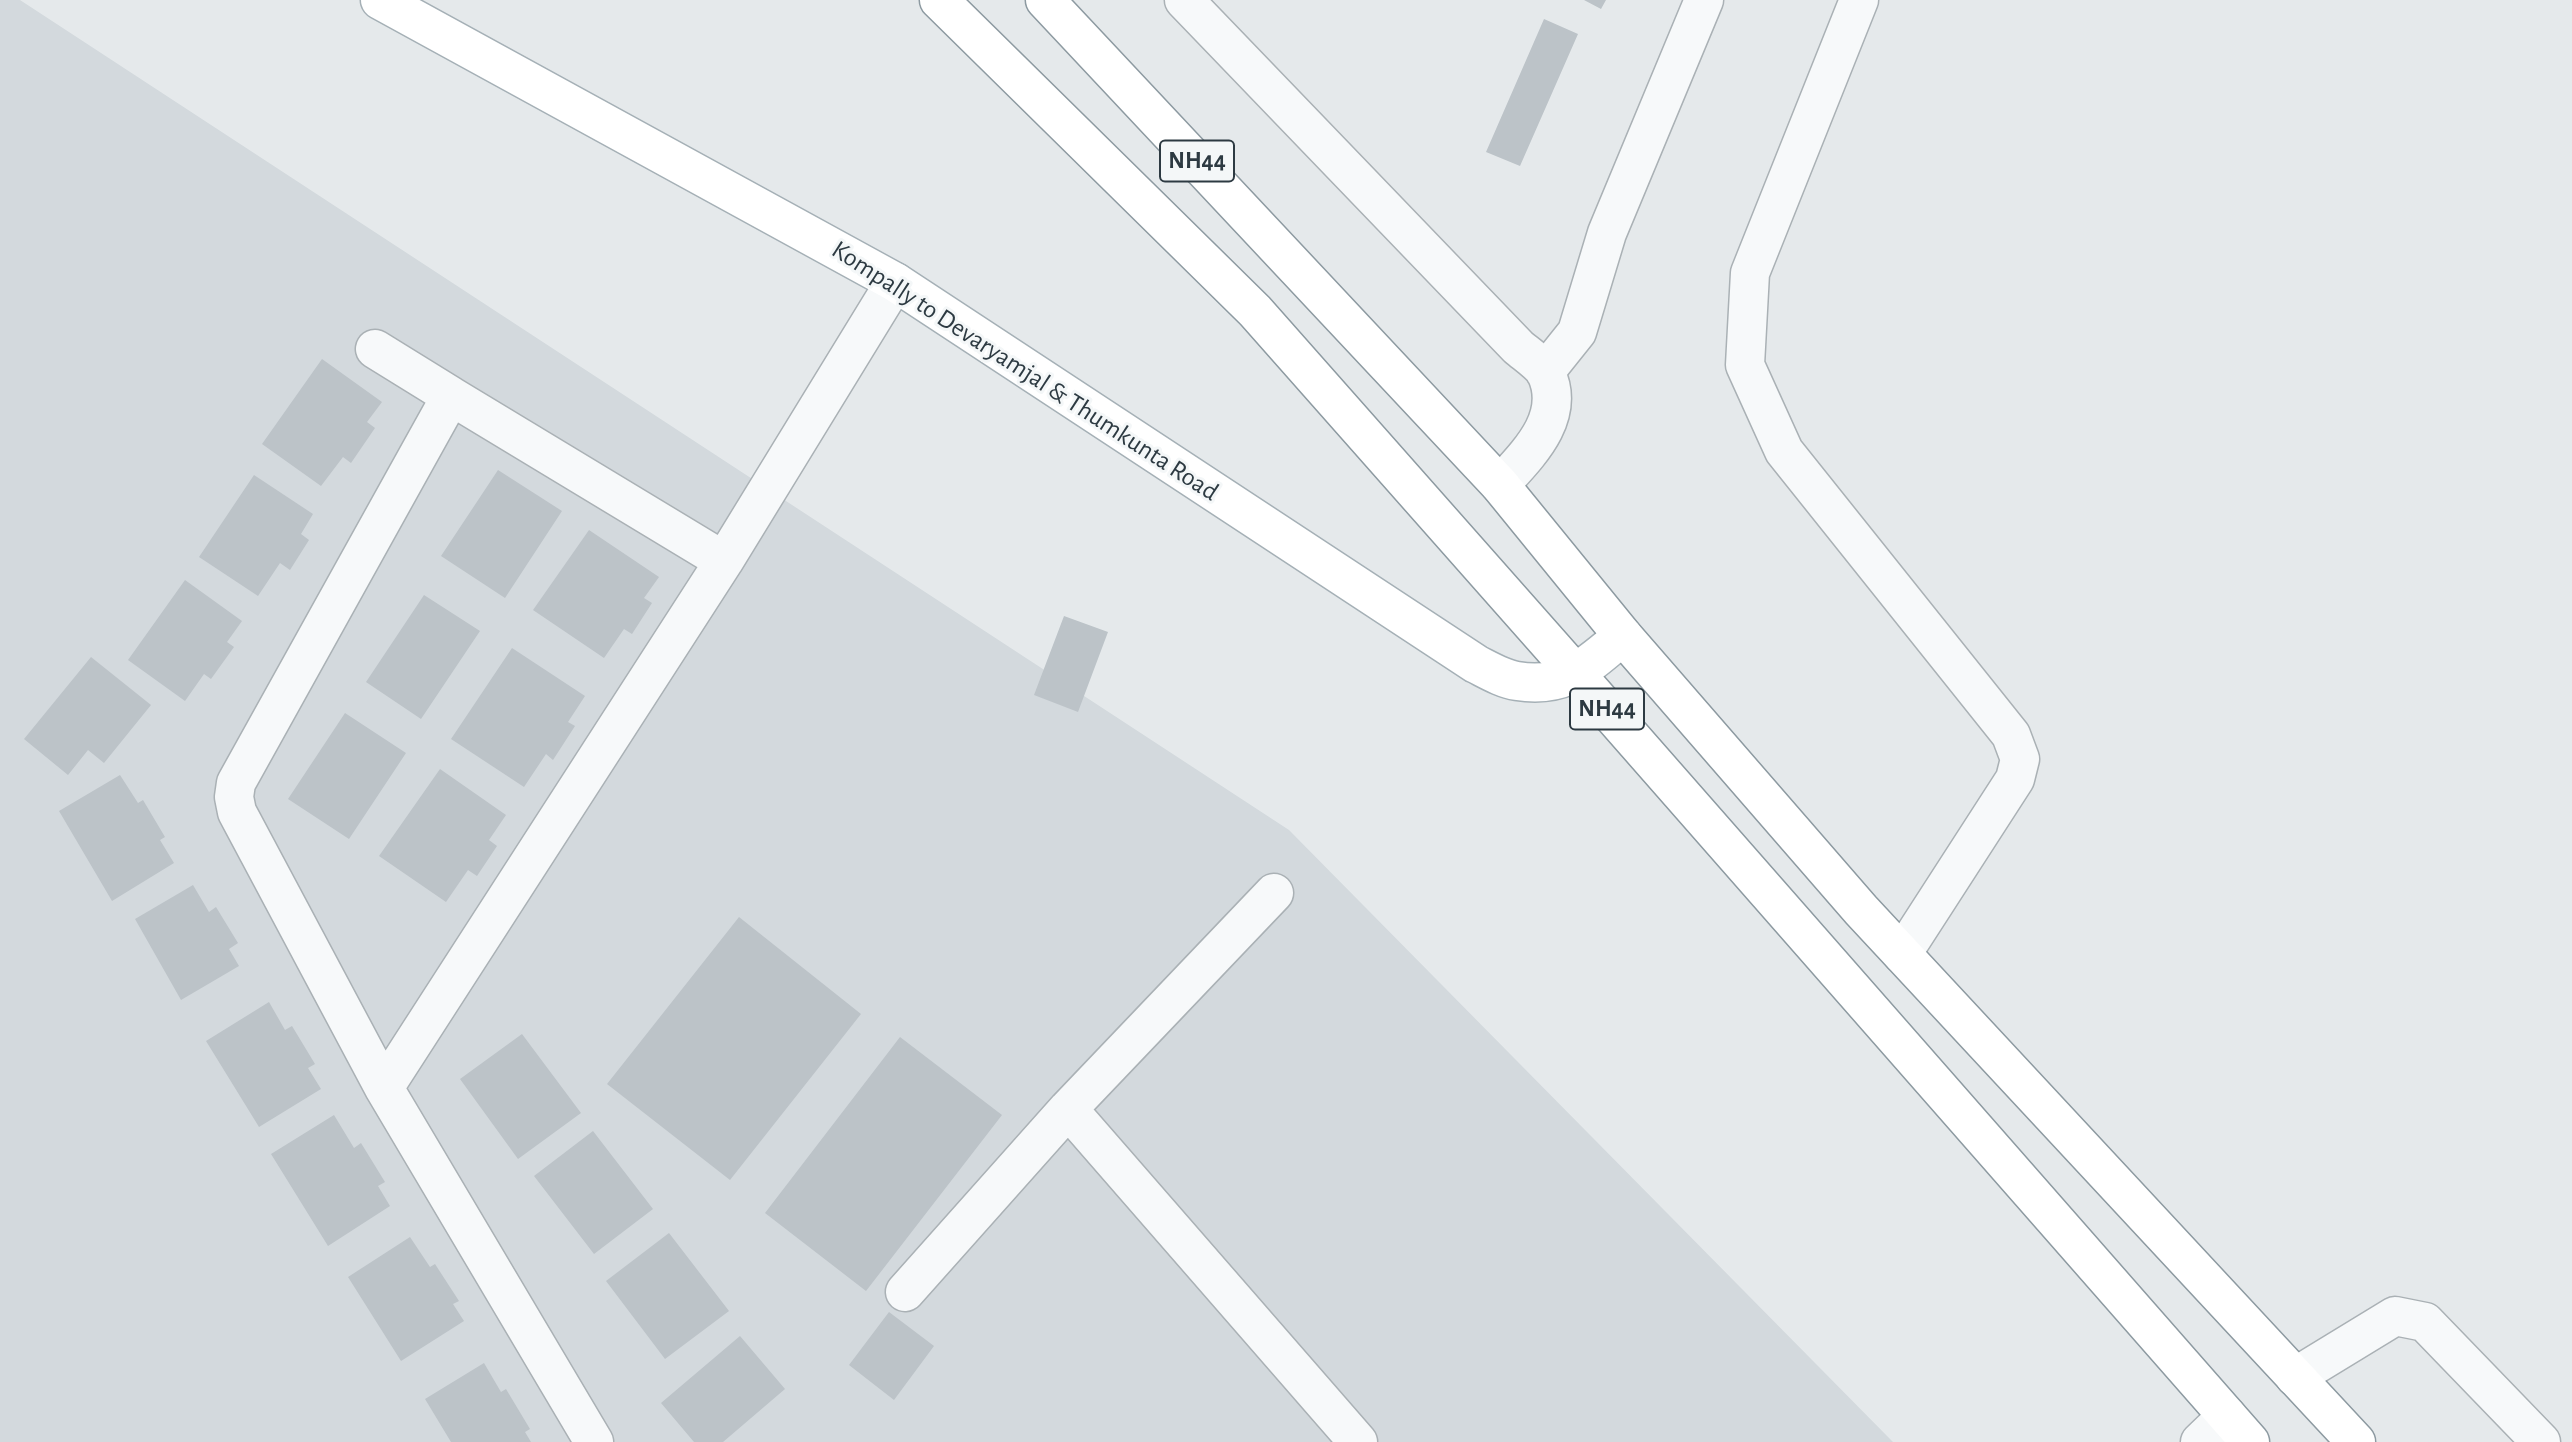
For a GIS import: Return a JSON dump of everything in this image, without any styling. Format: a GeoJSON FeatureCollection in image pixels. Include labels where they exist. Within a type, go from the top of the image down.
{"type":"FeatureCollection","features":[{"type":"Feature","properties":{"kind":"main road","name":"Kompally to Devaryamjal & Thumkunta Road"},"geometry":{"type":"LineString","coordinates":[[380,0],[895,282],[1476,664],[1515,681],[1554,681],[1576,674],[1623,636]]}},
{"type":"Feature","properties":{"kind":"main road","name":"NH44"},"geometry":{"type":"LineString","coordinates":[[939,0],[1255,311],[1576,674],[2226,1433]]}},
{"type":"Feature","properties":{"kind":"main road","name":"NH44"},"geometry":{"type":"LineString","coordinates":[[1045,0],[1500,485],[1623,636],[1851,899],[2356,1442]]}},
{"type":"Feature","properties":{"kind":"street"},"geometry":{"type":"LineString","coordinates":[[1184,0],[1545,372],[1552,402],[1548,422],[1530,452],[1500,485]]}},
{"type":"Feature","properties":{"kind":"street"},"geometry":{"type":"LineString","coordinates":[[1545,372],[1577,332],[1607,233],[1704,0]]}},
{"type":"Feature","properties":{"kind":"street"},"geometry":{"type":"LineString","coordinates":[[1859,0],[1750,273],[1745,365],[1784,451],[2011,735],[2020,759],[2015,779],[1902,954]]}},
{"type":"Feature","properties":{"kind":"street"},"geometry":{"type":"LineString","coordinates":[[384,1088],[724,561],[895,282]]}},
{"type":"Feature","properties":{"kind":"street"},"geometry":{"type":"LineString","coordinates":[[375,349],[724,561]]}},
{"type":"Feature","properties":{"kind":"street"},"geometry":{"type":"LineString","coordinates":[[451,396],[236,783],[234,797],[237,812],[384,1088],[594,1442]]}},
{"type":"Feature","properties":{"kind":"street"},"geometry":{"type":"LineString","coordinates":[[905,1292],[1068,1109],[1274,893]]}},
{"type":"Feature","properties":{"kind":"street"},"geometry":{"type":"LineString","coordinates":[[1068,1109],[1358,1442]]}},
{"type":"Feature","properties":{"kind":"street"},"geometry":{"type":"LineString","coordinates":[[2295,1377],[2395,1316],[2425,1322],[2541,1442]]}},
{"type":"Feature","properties":{"kind":"shaded area"},"geometry":{"type":"Polygon","coordinates":[[[0,0],[20,0],[1289,830],[1893,1442],[0,1442],[0,0]]]}},
{"type":"Feature","properties":{"kind":"building"},"geometry":{"type":"Polygon","coordinates":[[[1584,0],[1606,0],[1601,9],[1584,0]]]}},
{"type":"Feature","properties":{"kind":"building"},"geometry":{"type":"Polygon","coordinates":[[[1544,19],[1578,34],[1520,166],[1486,152],[1544,19]]]}},
{"type":"Feature","properties":{"kind":"building"},"geometry":{"type":"Polygon","coordinates":[[[322,359],[382,402],[367,422],[375,428],[351,463],[343,457],[321,486],[262,444],[322,359]]]}},
{"type":"Feature","properties":{"kind":"building"},"geometry":{"type":"Polygon","coordinates":[[[498,470],[562,511],[505,598],[441,556],[498,470]]]}},
{"type":"Feature","properties":{"kind":"building"},"geometry":{"type":"Polygon","coordinates":[[[254,475],[313,514],[301,534],[309,540],[290,570],[280,563],[258,596],[199,557],[254,475]]]}},
{"type":"Feature","properties":{"kind":"building"},"geometry":{"type":"Polygon","coordinates":[[[589,530],[659,577],[644,598],[652,603],[632,634],[624,629],[604,658],[533,610],[589,530]]]}},
{"type":"Feature","properties":{"kind":"building"},"geometry":{"type":"Polygon","coordinates":[[[185,580],[242,621],[227,642],[234,647],[211,679],[204,674],[185,701],[128,660],[185,580]]]}},
{"type":"Feature","properties":{"kind":"building"},"geometry":{"type":"Polygon","coordinates":[[[424,595],[480,631],[421,719],[366,682],[424,595]]]}},
{"type":"Feature","properties":{"kind":"building"},"geometry":{"type":"Polygon","coordinates":[[[1064,616],[1108,632],[1078,712],[1034,695],[1064,616]]]}},
{"type":"Feature","properties":{"kind":"building"},"geometry":{"type":"Polygon","coordinates":[[[512,648],[585,696],[568,722],[575,726],[553,760],[546,754],[524,787],[451,739],[512,648]]]}},
{"type":"Feature","properties":{"kind":"building"},"geometry":{"type":"Polygon","coordinates":[[[91,657],[151,705],[104,763],[88,750],[68,775],[24,739],[91,657]]]}},
{"type":"Feature","properties":{"kind":"building"},"geometry":{"type":"Polygon","coordinates":[[[345,713],[406,753],[349,839],[288,799],[345,713]]]}},
{"type":"Feature","properties":{"kind":"building"},"geometry":{"type":"Polygon","coordinates":[[[440,769],[506,815],[489,840],[497,846],[477,876],[468,870],[446,902],[379,856],[440,769]]]}},
{"type":"Feature","properties":{"kind":"building"},"geometry":{"type":"Polygon","coordinates":[[[120,775],[138,803],[143,800],[165,837],[160,840],[174,863],[112,901],[59,811],[120,775]]]}},
{"type":"Feature","properties":{"kind":"building"},"geometry":{"type":"Polygon","coordinates":[[[193,885],[209,912],[216,907],[238,943],[229,949],[239,966],[181,1000],[135,919],[193,885]]]}},
{"type":"Feature","properties":{"kind":"building"},"geometry":{"type":"Polygon","coordinates":[[[739,917],[861,1014],[730,1180],[607,1084],[739,917]]]}},
{"type":"Feature","properties":{"kind":"building"},"geometry":{"type":"Polygon","coordinates":[[[269,1002],[285,1030],[292,1026],[315,1064],[308,1068],[321,1089],[259,1127],[206,1041],[269,1002]]]}},
{"type":"Feature","properties":{"kind":"building"},"geometry":{"type":"Polygon","coordinates":[[[522,1034],[581,1113],[518,1159],[460,1079],[522,1034]]]}},
{"type":"Feature","properties":{"kind":"building"},"geometry":{"type":"Polygon","coordinates":[[[900,1037],[1002,1115],[866,1291],[765,1213],[900,1037]]]}},
{"type":"Feature","properties":{"kind":"building"},"geometry":{"type":"Polygon","coordinates":[[[334,1115],[354,1148],[361,1143],[385,1182],[378,1186],[390,1206],[328,1246],[271,1154],[334,1115]]]}},
{"type":"Feature","properties":{"kind":"building"},"geometry":{"type":"Polygon","coordinates":[[[593,1131],[653,1209],[594,1254],[534,1176],[593,1131]]]}},
{"type":"Feature","properties":{"kind":"building"},"geometry":{"type":"Polygon","coordinates":[[[669,1233],[729,1311],[665,1359],[606,1281],[669,1233]]]}},
{"type":"Feature","properties":{"kind":"building"},"geometry":{"type":"Polygon","coordinates":[[[410,1237],[430,1267],[435,1264],[459,1301],[453,1304],[464,1321],[401,1361],[348,1277],[410,1237]]]}},
{"type":"Feature","properties":{"kind":"building"},"geometry":{"type":"Polygon","coordinates":[[[889,1312],[934,1346],[894,1400],[849,1365],[889,1312]]]}},
{"type":"Feature","properties":{"kind":"building"},"geometry":{"type":"Polygon","coordinates":[[[740,1336],[785,1389],[723,1442],[694,1442],[661,1403],[740,1336]]]}},
{"type":"Feature","properties":{"kind":"building"},"geometry":{"type":"Polygon","coordinates":[[[484,1363],[501,1392],[506,1389],[530,1429],[525,1432],[531,1442],[451,1442],[425,1399],[484,1363]]]}}]}
